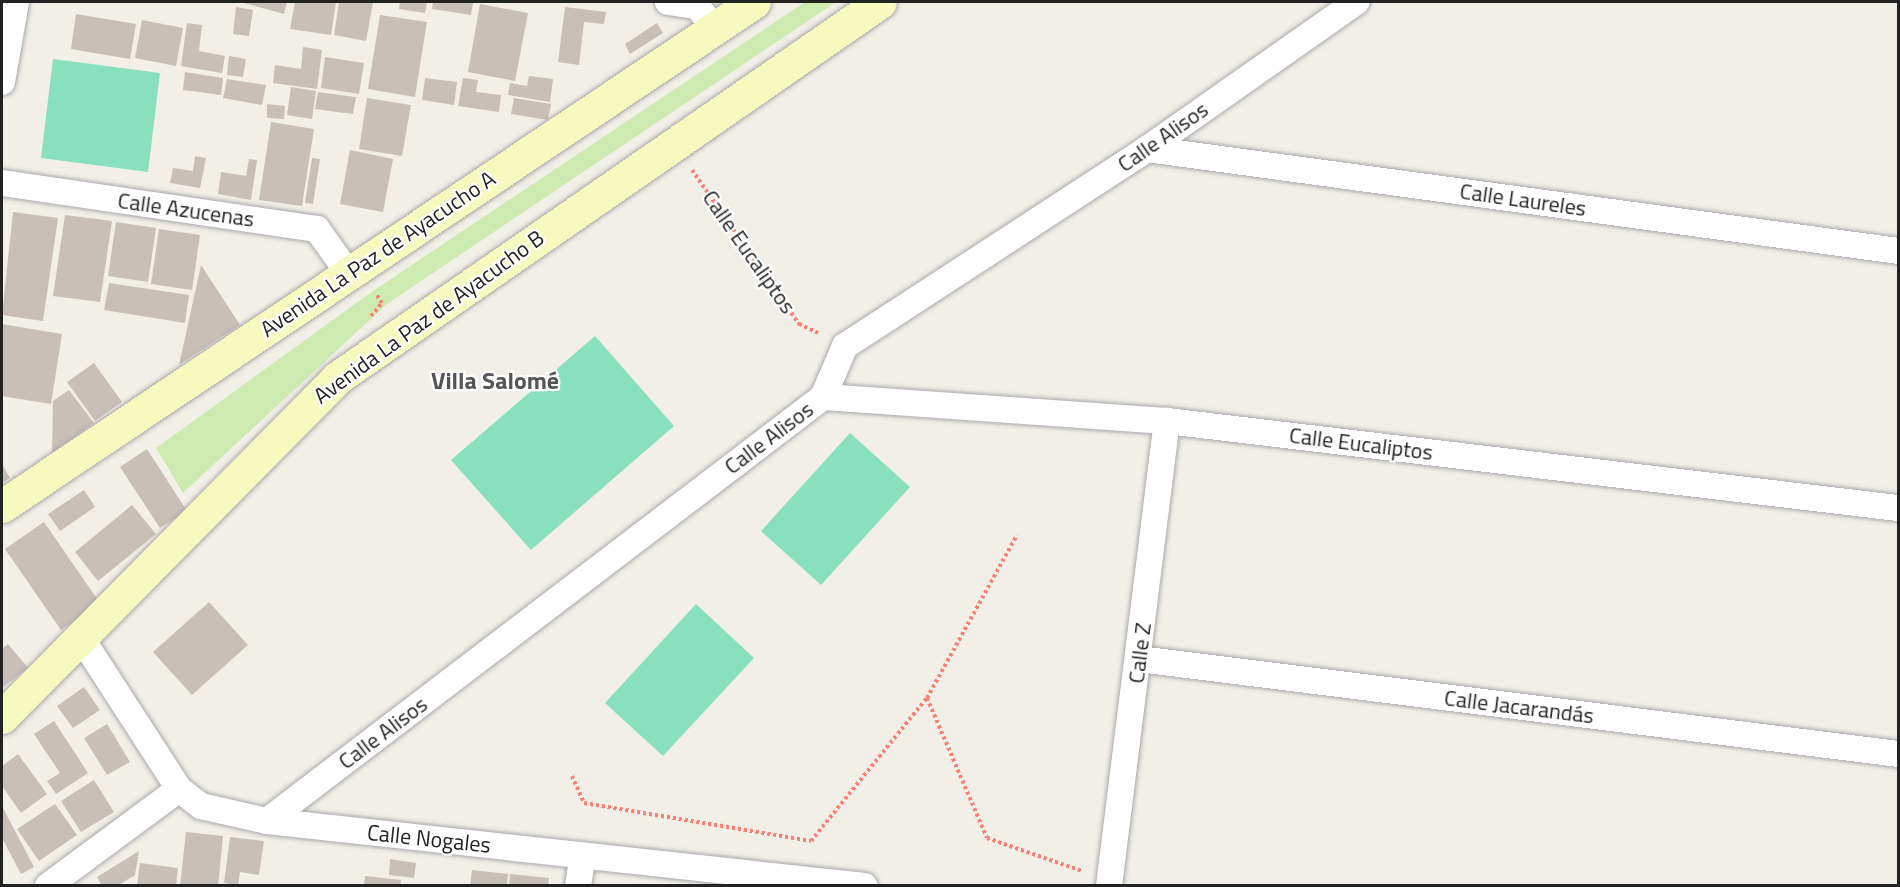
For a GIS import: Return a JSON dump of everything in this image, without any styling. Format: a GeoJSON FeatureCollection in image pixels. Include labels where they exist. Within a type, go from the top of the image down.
{"type":"FeatureCollection","features":[{"type":"Feature","properties":{"kind":"main road","name":"Avenida La Paz de Ayacucho A"},"geometry":{"type":"LineString","coordinates":[[2,506],[361,282],[714,28],[754,2]]}},
{"type":"Feature","properties":{"kind":"main road","name":"Avenida La Paz de Ayacucho B"},"geometry":{"type":"LineString","coordinates":[[2,717],[82,639],[337,378],[880,2]]}},
{"type":"Feature","properties":{"kind":"street"},"geometry":{"type":"LineString","coordinates":[[2,82],[16,2]]}},
{"type":"Feature","properties":{"kind":"street"},"geometry":{"type":"LineString","coordinates":[[668,2],[697,6],[714,28]]}},
{"type":"Feature","properties":{"kind":"street","name":"Calle Alisos"},"geometry":{"type":"LineString","coordinates":[[267,821],[823,396],[845,346],[1147,149],[1356,2]]}},
{"type":"Feature","properties":{"kind":"street","name":"Calle Laureles"},"geometry":{"type":"LineString","coordinates":[[1147,149],[1899,251]]}},
{"type":"Feature","properties":{"kind":"street","name":"Calle Azucenas"},"geometry":{"type":"LineString","coordinates":[[2,183],[317,229],[361,282]]}},
{"type":"Feature","properties":{"kind":"street","name":"Calle Eucaliptos"},"geometry":{"type":"LineString","coordinates":[[823,396],[1167,421],[1899,508]]}},
{"type":"Feature","properties":{"kind":"street","name":"Calle Z"},"geometry":{"type":"LineString","coordinates":[[1109,883],[1139,659],[1167,421]]}},
{"type":"Feature","properties":{"kind":"street","name":"Calle Nogales"},"geometry":{"type":"LineString","coordinates":[[82,639],[180,789],[201,806],[267,821],[864,885]]}},
{"type":"Feature","properties":{"kind":"street","name":"Calle Jacarandás"},"geometry":{"type":"LineString","coordinates":[[1139,659],[1899,754]]}},
{"type":"Feature","properties":{"kind":"street"},"geometry":{"type":"LineString","coordinates":[[48,885],[180,789]]}},
{"type":"Feature","properties":{"kind":"street"},"geometry":{"type":"LineString","coordinates":[[578,885],[583,856]]}},
{"type":"Feature","properties":{"kind":"path","name":"Calle Eucaliptos"},"geometry":{"type":"LineString","coordinates":[[690,167],[799,324],[845,346]]}},
{"type":"Feature","properties":{"kind":"path"},"geometry":{"type":"LineString","coordinates":[[361,282],[382,303],[369,313],[371,317]]}},
{"type":"Feature","properties":{"kind":"path"},"geometry":{"type":"LineString","coordinates":[[572,776],[584,803],[811,841],[927,698],[1017,535]]}},
{"type":"Feature","properties":{"kind":"path"},"geometry":{"type":"LineString","coordinates":[[927,698],[987,838],[1109,883]]}},
{"type":"Feature","properties":{"kind":"green space"},"geometry":{"type":"Polygon","coordinates":[[[805,2],[836,2],[387,304],[183,493],[156,448],[373,291],[805,2]]]}},
{"type":"Feature","properties":{"kind":"green space"},"geometry":{"type":"Polygon","coordinates":[[[53,59],[160,73],[148,172],[41,158],[53,59]]]}},
{"type":"Feature","properties":{"kind":"green space"},"geometry":{"type":"Polygon","coordinates":[[[595,336],[674,426],[531,550],[451,460],[595,336]]]}},
{"type":"Feature","properties":{"kind":"green space"},"geometry":{"type":"Polygon","coordinates":[[[850,433],[910,487],[821,585],[761,531],[850,433]]]}},
{"type":"Feature","properties":{"kind":"green space"},"geometry":{"type":"Polygon","coordinates":[[[696,604],[754,658],[663,756],[605,703],[696,604]]]}},
{"type":"Feature","properties":{"kind":"building"},"geometry":{"type":"Polygon","coordinates":[[[240,2],[287,2],[284,14],[240,2]]]}},
{"type":"Feature","properties":{"kind":"building"},"geometry":{"type":"Polygon","coordinates":[[[295,2],[336,2],[331,35],[290,29],[295,2]]]}},
{"type":"Feature","properties":{"kind":"building"},"geometry":{"type":"Polygon","coordinates":[[[339,2],[373,2],[366,41],[334,35],[339,2]]]}},
{"type":"Feature","properties":{"kind":"building"},"geometry":{"type":"Polygon","coordinates":[[[400,2],[427,2],[425,13],[399,9],[400,2]]]}},
{"type":"Feature","properties":{"kind":"building"},"geometry":{"type":"Polygon","coordinates":[[[433,2],[473,2],[471,15],[432,9],[433,2]]]}},
{"type":"Feature","properties":{"kind":"building"},"geometry":{"type":"Polygon","coordinates":[[[480,4],[528,13],[515,81],[468,72],[480,4]]]}},
{"type":"Feature","properties":{"kind":"building"},"geometry":{"type":"Polygon","coordinates":[[[236,7],[253,10],[249,36],[233,34],[236,7]]]}},
{"type":"Feature","properties":{"kind":"building"},"geometry":{"type":"Polygon","coordinates":[[[565,7],[606,12],[604,24],[584,22],[579,65],[558,62],[565,7]]]}},
{"type":"Feature","properties":{"kind":"building"},"geometry":{"type":"Polygon","coordinates":[[[76,14],[136,24],[130,59],[71,49],[76,14]]]}},
{"type":"Feature","properties":{"kind":"building"},"geometry":{"type":"Polygon","coordinates":[[[380,15],[427,22],[415,97],[368,89],[380,15]]]}},
{"type":"Feature","properties":{"kind":"building"},"geometry":{"type":"Polygon","coordinates":[[[142,20],[183,28],[176,66],[135,58],[142,20]]]}},
{"type":"Feature","properties":{"kind":"building"},"geometry":{"type":"Polygon","coordinates":[[[187,23],[202,25],[199,51],[225,56],[222,73],[181,66],[187,23]]]}},
{"type":"Feature","properties":{"kind":"building"},"geometry":{"type":"Polygon","coordinates":[[[657,23],[663,33],[630,54],[625,44],[657,23]]]}},
{"type":"Feature","properties":{"kind":"building"},"geometry":{"type":"Polygon","coordinates":[[[303,47],[322,50],[317,89],[273,83],[275,65],[301,69],[303,47]]]}},
{"type":"Feature","properties":{"kind":"building"},"geometry":{"type":"Polygon","coordinates":[[[229,56],[246,59],[243,77],[227,75],[229,56]]]}},
{"type":"Feature","properties":{"kind":"building"},"geometry":{"type":"Polygon","coordinates":[[[325,57],[364,63],[359,94],[321,88],[325,57]]]}},
{"type":"Feature","properties":{"kind":"building"},"geometry":{"type":"Polygon","coordinates":[[[185,72],[223,78],[221,95],[183,90],[185,72]]]}},
{"type":"Feature","properties":{"kind":"building"},"geometry":{"type":"Polygon","coordinates":[[[529,76],[553,79],[550,102],[508,95],[510,83],[527,86],[529,76]]]}},
{"type":"Feature","properties":{"kind":"building"},"geometry":{"type":"Polygon","coordinates":[[[425,78],[457,82],[454,105],[422,100],[425,78]]]}},
{"type":"Feature","properties":{"kind":"building"},"geometry":{"type":"Polygon","coordinates":[[[463,78],[478,80],[476,92],[501,95],[499,112],[458,106],[463,78]]]}},
{"type":"Feature","properties":{"kind":"building"},"geometry":{"type":"Polygon","coordinates":[[[227,79],[266,85],[262,105],[223,98],[227,79]]]}},
{"type":"Feature","properties":{"kind":"building"},"geometry":{"type":"Polygon","coordinates":[[[291,87],[316,91],[312,119],[287,115],[291,87]]]}},
{"type":"Feature","properties":{"kind":"building"},"geometry":{"type":"Polygon","coordinates":[[[318,92],[356,97],[353,114],[315,109],[318,92]]]}},
{"type":"Feature","properties":{"kind":"building"},"geometry":{"type":"Polygon","coordinates":[[[367,98],[411,105],[402,156],[359,149],[367,98]]]}},
{"type":"Feature","properties":{"kind":"building"},"geometry":{"type":"Polygon","coordinates":[[[514,98],[551,104],[548,120],[511,114],[514,98]]]}},
{"type":"Feature","properties":{"kind":"building"},"geometry":{"type":"Polygon","coordinates":[[[267,104],[285,106],[284,119],[267,118],[267,104]]]}},
{"type":"Feature","properties":{"kind":"building"},"geometry":{"type":"Polygon","coordinates":[[[271,122],[314,129],[302,206],[259,200],[271,122]]]}},
{"type":"Feature","properties":{"kind":"building"},"geometry":{"type":"Polygon","coordinates":[[[350,150],[393,159],[383,212],[340,204],[350,150]]]}},
{"type":"Feature","properties":{"kind":"building"},"geometry":{"type":"Polygon","coordinates":[[[195,156],[206,158],[200,188],[170,183],[173,168],[193,171],[195,156]]]}},
{"type":"Feature","properties":{"kind":"building"},"geometry":{"type":"Polygon","coordinates":[[[312,158],[320,159],[313,204],[305,203],[312,158]]]}},
{"type":"Feature","properties":{"kind":"building"},"geometry":{"type":"Polygon","coordinates":[[[249,159],[257,160],[251,200],[218,194],[221,172],[246,176],[249,159]]]}},
{"type":"Feature","properties":{"kind":"building"},"geometry":{"type":"Polygon","coordinates":[[[13,212],[58,218],[43,321],[2,315],[13,212]]]}},
{"type":"Feature","properties":{"kind":"building"},"geometry":{"type":"Polygon","coordinates":[[[65,215],[112,221],[100,302],[53,296],[65,215]]]}},
{"type":"Feature","properties":{"kind":"building"},"geometry":{"type":"Polygon","coordinates":[[[116,222],[156,228],[148,282],[108,276],[116,222]]]}},
{"type":"Feature","properties":{"kind":"building"},"geometry":{"type":"Polygon","coordinates":[[[159,229],[200,235],[192,290],[151,284],[159,229]]]}},
{"type":"Feature","properties":{"kind":"building"},"geometry":{"type":"Polygon","coordinates":[[[201,265],[240,325],[179,365],[201,265]]]}},
{"type":"Feature","properties":{"kind":"building"},"geometry":{"type":"Polygon","coordinates":[[[109,283],[189,295],[185,323],[104,310],[109,283]]]}},
{"type":"Feature","properties":{"kind":"building"},"geometry":{"type":"Polygon","coordinates":[[[2,324],[62,334],[51,404],[2,396],[2,324]]]}},
{"type":"Feature","properties":{"kind":"building"},"geometry":{"type":"Polygon","coordinates":[[[94,363],[122,402],[95,421],[67,382],[94,363]]]}},
{"type":"Feature","properties":{"kind":"building"},"geometry":{"type":"Polygon","coordinates":[[[69,390],[94,423],[52,453],[53,401],[69,390]]]}},
{"type":"Feature","properties":{"kind":"building"},"geometry":{"type":"Polygon","coordinates":[[[147,449],[187,511],[160,528],[120,467],[147,449]]]}},
{"type":"Feature","properties":{"kind":"building"},"geometry":{"type":"Polygon","coordinates":[[[2,464],[10,478],[2,483],[2,464]]]}},
{"type":"Feature","properties":{"kind":"building"},"geometry":{"type":"Polygon","coordinates":[[[84,490],[95,507],[60,531],[48,514],[84,490]]]}},
{"type":"Feature","properties":{"kind":"building"},"geometry":{"type":"Polygon","coordinates":[[[132,505],[156,534],[98,581],[75,552],[132,505]]]}},
{"type":"Feature","properties":{"kind":"building"},"geometry":{"type":"Polygon","coordinates":[[[44,522],[100,603],[61,630],[5,549],[44,522]]]}},
{"type":"Feature","properties":{"kind":"building"},"geometry":{"type":"Polygon","coordinates":[[[209,602],[248,645],[192,695],[153,652],[209,602]]]}},
{"type":"Feature","properties":{"kind":"building"},"geometry":{"type":"Polygon","coordinates":[[[8,644],[28,668],[2,688],[2,649],[8,644]]]}},
{"type":"Feature","properties":{"kind":"building"},"geometry":{"type":"Polygon","coordinates":[[[84,687],[100,710],[73,728],[57,706],[84,687]]]}},
{"type":"Feature","properties":{"kind":"building"},"geometry":{"type":"Polygon","coordinates":[[[54,721],[88,773],[56,794],[47,781],[60,773],[34,734],[54,721]]]}},
{"type":"Feature","properties":{"kind":"building"},"geometry":{"type":"Polygon","coordinates":[[[107,724],[130,762],[107,775],[84,738],[107,724]]]}},
{"type":"Feature","properties":{"kind":"building"},"geometry":{"type":"Polygon","coordinates":[[[18,754],[47,794],[21,813],[2,786],[2,766],[18,754]]]}},
{"type":"Feature","properties":{"kind":"building"},"geometry":{"type":"Polygon","coordinates":[[[94,780],[114,812],[81,832],[61,801],[94,780]]]}},
{"type":"Feature","properties":{"kind":"building"},"geometry":{"type":"Polygon","coordinates":[[[55,804],[77,835],[39,861],[17,829],[55,804]]]}},
{"type":"Feature","properties":{"kind":"building"},"geometry":{"type":"Polygon","coordinates":[[[2,806],[34,867],[21,874],[2,838],[2,806]]]}},
{"type":"Feature","properties":{"kind":"building"},"geometry":{"type":"Polygon","coordinates":[[[186,832],[223,836],[218,886],[180,886],[186,832]]]}},
{"type":"Feature","properties":{"kind":"building"},"geometry":{"type":"Polygon","coordinates":[[[230,837],[264,841],[259,875],[240,872],[238,886],[224,883],[230,837]]]}},
{"type":"Feature","properties":{"kind":"building"},"geometry":{"type":"Polygon","coordinates":[[[139,851],[135,875],[117,886],[102,886],[97,877],[139,851]]]}},
{"type":"Feature","properties":{"kind":"building"},"geometry":{"type":"Polygon","coordinates":[[[390,859],[416,863],[414,878],[389,875],[390,859]]]}},
{"type":"Feature","properties":{"kind":"building"},"geometry":{"type":"Polygon","coordinates":[[[140,863],[178,868],[176,886],[137,886],[140,863]]]}},
{"type":"Feature","properties":{"kind":"building"},"geometry":{"type":"Polygon","coordinates":[[[472,870],[508,874],[507,886],[470,886],[472,870]]]}},
{"type":"Feature","properties":{"kind":"building"},"geometry":{"type":"Polygon","coordinates":[[[510,874],[549,878],[548,886],[509,886],[510,874]]]}},
{"type":"Feature","properties":{"kind":"building"},"geometry":{"type":"Polygon","coordinates":[[[365,876],[401,880],[400,886],[364,886],[365,876]]]}},
{"type":"Feature","properties":{"kind":"district","name":"Villa Salomé"},"geometry":{"type":"Point","coordinates":[495,381]}}]}
